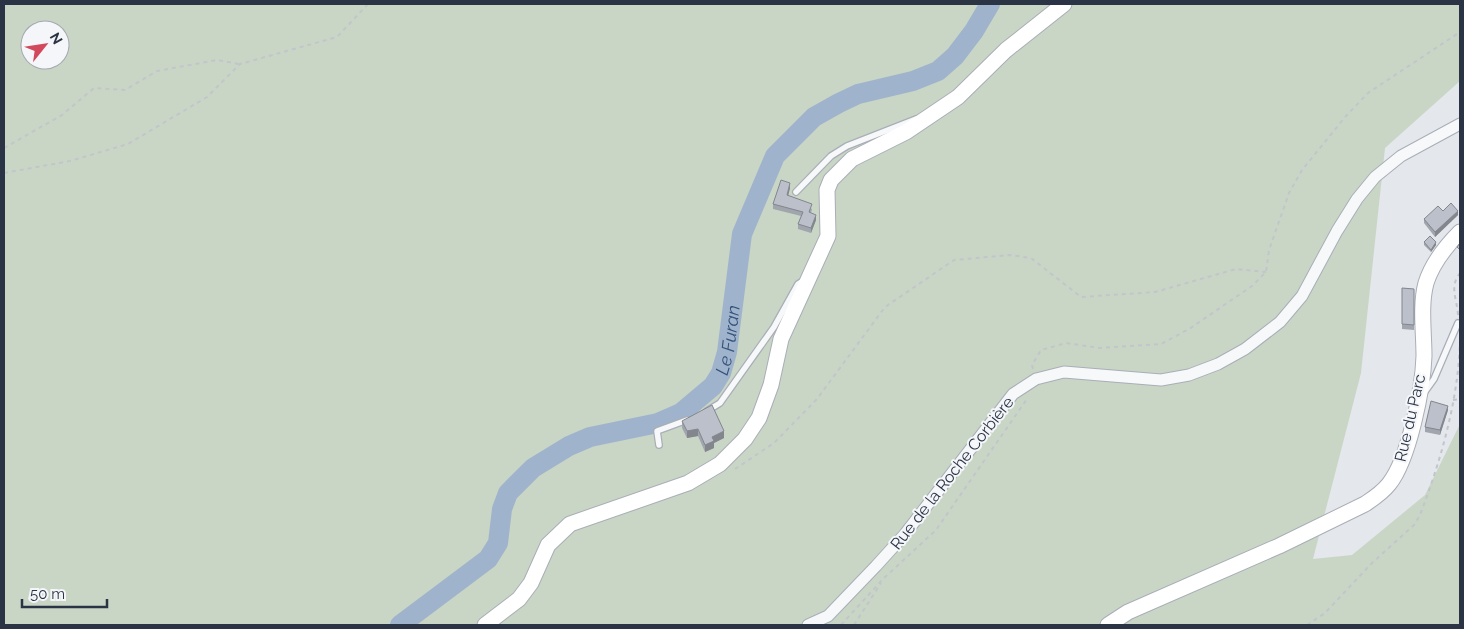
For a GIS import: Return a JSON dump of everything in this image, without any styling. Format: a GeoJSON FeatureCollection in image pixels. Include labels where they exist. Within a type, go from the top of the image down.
{"type":"FeatureCollection","features":[{"type":"Feature","properties":{"kind":"street"},"geometry":{"type":"LineString","coordinates":[[485,625],[519,600],[531,583],[548,546],[570,524],[688,482],[720,464],[745,438],[759,418],[771,385],[781,339],[828,236],[827,190],[831,180],[852,159],[906,132],[958,97],[1006,50],[1052,16],[1064,4]]}},
{"type":"Feature","properties":{"kind":"street","name":"Rue de la Roche Corbière"},"geometry":{"type":"LineString","coordinates":[[808,625],[828,616],[905,534],[978,436],[1013,394],[1036,379],[1064,372],[1161,380],[1189,375],[1218,364],[1245,349],[1280,322],[1302,296],[1337,231],[1357,199],[1375,177],[1401,156],[1460,124]]}},
{"type":"Feature","properties":{"kind":"street","name":"Rue du Parc"},"geometry":{"type":"LineString","coordinates":[[1108,625],[1128,612],[1251,558],[1378,496],[1389,484],[1405,453],[1416,405],[1424,358],[1426,283],[1438,259],[1460,232]]}},
{"type":"Feature","properties":{"kind":"lane"},"geometry":{"type":"LineString","coordinates":[[796,192],[831,156],[847,146],[908,121],[933,114]]}},
{"type":"Feature","properties":{"kind":"lane"},"geometry":{"type":"LineString","coordinates":[[702,413],[720,403],[774,327],[798,284],[810,274]]}},
{"type":"Feature","properties":{"kind":"lane"},"geometry":{"type":"LineString","coordinates":[[1416,405],[1434,379],[1458,323]]}},
{"type":"Feature","properties":{"kind":"lane"},"geometry":{"type":"LineString","coordinates":[[659,445],[657,431],[696,416]]}},
{"type":"Feature","properties":{"kind":"path"},"geometry":{"type":"LineString","coordinates":[[4,148],[62,115],[94,88],[124,90],[157,71],[217,60],[240,64],[337,37],[368,4]]}},
{"type":"Feature","properties":{"kind":"path"},"geometry":{"type":"LineString","coordinates":[[841,625],[883,579],[936,530],[1033,389],[1036,379],[1032,365],[1041,350],[1066,343],[1100,348],[1161,344],[1189,329],[1252,286],[1266,272],[1269,250],[1289,193],[1302,170],[1346,116],[1368,93],[1460,32]]}},
{"type":"Feature","properties":{"kind":"path"},"geometry":{"type":"LineString","coordinates":[[4,173],[70,161],[128,144],[207,97],[240,64]]}},
{"type":"Feature","properties":{"kind":"path"},"geometry":{"type":"LineString","coordinates":[[729,472],[758,454],[789,428],[817,399],[885,307],[954,260],[1010,255],[1031,258],[1081,297],[1154,292],[1236,269],[1266,272]]}},
{"type":"Feature","properties":{"kind":"path"},"geometry":{"type":"LineString","coordinates":[[1453,400],[1460,399]]}},
{"type":"Feature","properties":{"kind":"path"},"geometry":{"type":"LineString","coordinates":[[854,625],[883,579]]}},
{"type":"Feature","properties":{"kind":"green space"},"geometry":{"type":"Polygon","coordinates":[[[4,4],[1460,4],[1460,81],[1385,148],[1361,373],[1313,559],[1352,555],[1425,495],[1460,424],[1460,625],[4,625],[4,4]]]}},
{"type":"Feature","properties":{"kind":"building"},"geometry":{"type":"Polygon","coordinates":[[[781,180],[790,183],[787,195],[812,204],[809,212],[816,215],[811,228],[798,224],[803,212],[773,204],[781,180]]]}},
{"type":"Feature","properties":{"kind":"building"},"geometry":{"type":"Polygon","coordinates":[[[1451,203],[1458,211],[1435,232],[1424,219],[1438,206],[1443,211],[1451,203]]]}},
{"type":"Feature","properties":{"kind":"building"},"geometry":{"type":"Polygon","coordinates":[[[1430,236],[1436,242],[1431,250],[1424,242],[1430,236]]]}},
{"type":"Feature","properties":{"kind":"building"},"geometry":{"type":"Polygon","coordinates":[[[1402,288],[1414,289],[1414,325],[1402,324],[1402,288]]]}},
{"type":"Feature","properties":{"kind":"building"},"geometry":{"type":"Polygon","coordinates":[[[1431,401],[1448,406],[1440,430],[1425,427],[1431,401]]]}},
{"type":"Feature","properties":{"kind":"building"},"geometry":{"type":"Polygon","coordinates":[[[712,405],[724,431],[712,437],[714,441],[705,445],[698,429],[687,431],[682,421],[712,405]]]}},
{"type":"Feature","properties":{"kind":"waterway","name":"Le Furan"},"geometry":{"type":"LineString","coordinates":[[400,625],[488,559],[498,543],[502,509],[508,493],[533,468],[569,446],[590,437],[658,423],[681,413],[713,386],[721,373],[727,352],[742,234],[775,156],[814,117],[839,103],[858,94],[913,81],[938,71],[955,56],[974,31],[990,4]]}}]}
